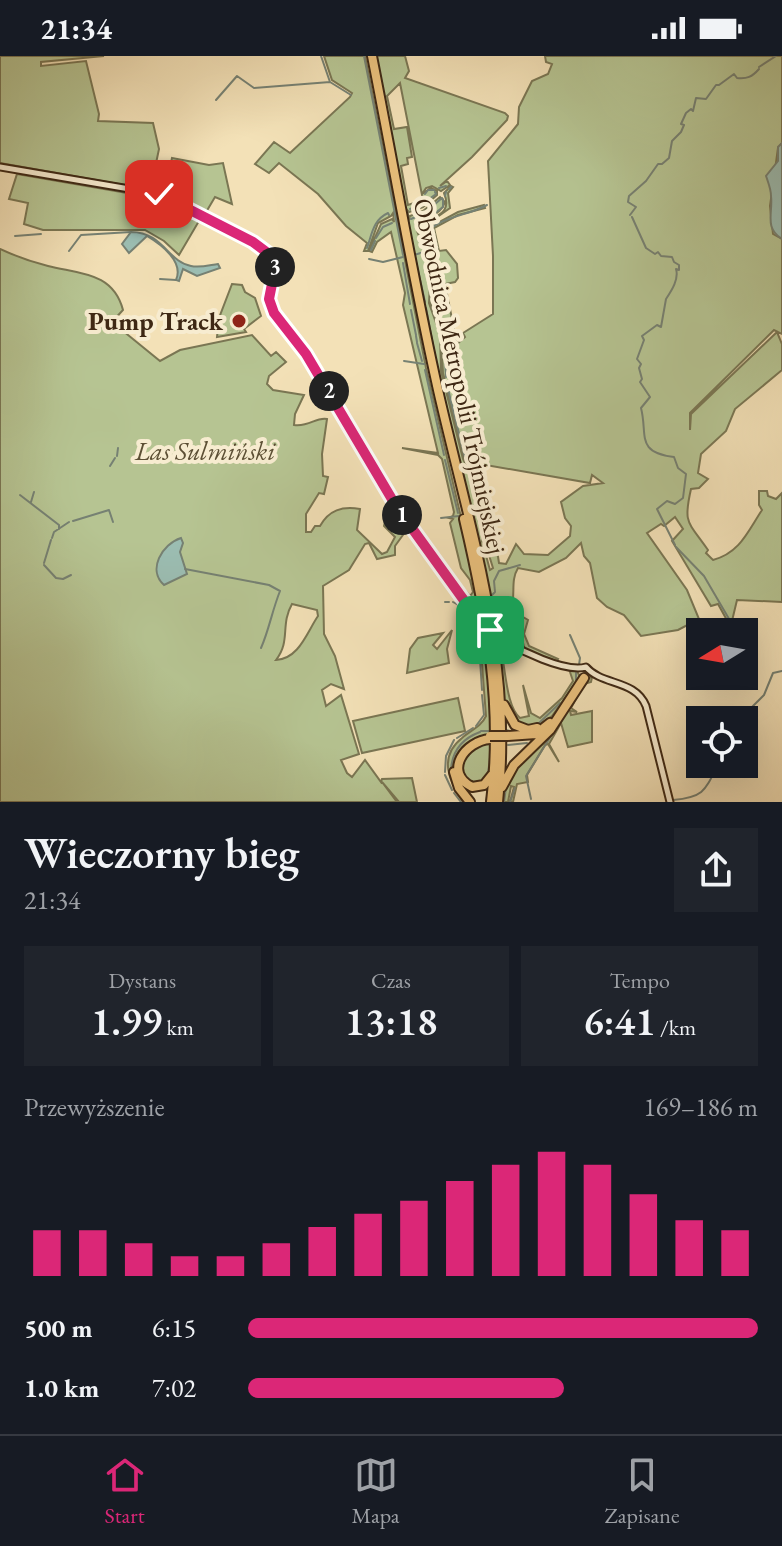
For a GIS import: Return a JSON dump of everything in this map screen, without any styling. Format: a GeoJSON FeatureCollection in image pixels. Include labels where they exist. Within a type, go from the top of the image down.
{"type":"FeatureCollection","features":[{"type":"Feature","properties":{"kind":"highway","name":"Obwodnica Metropolii Trójmiejskiej"},"geometry":{"type":"LineString","coordinates":[[370,56],[424,338],[486,623],[494,700],[496,801]]}},
{"type":"Feature","properties":{"kind":"highway","name":"Obwodnica Metropolii Trójmiejskiej"},"geometry":{"type":"LineString","coordinates":[[424,338],[485,584],[500,692],[502,744],[496,801]]}},
{"type":"Feature","properties":{"kind":"highway"},"geometry":{"type":"LineString","coordinates":[[496,801],[514,765],[546,736],[583,673]]}},
{"type":"Feature","properties":{"kind":"highway"},"geometry":{"type":"LineString","coordinates":[[500,692],[510,719],[521,728],[539,728],[554,720]]}},
{"type":"Feature","properties":{"kind":"highway"},"geometry":{"type":"LineString","coordinates":[[470,802],[456,781],[457,758],[469,742],[490,737],[536,734],[554,720]]}},
{"type":"Feature","properties":{"kind":"highway"},"geometry":{"type":"LineString","coordinates":[[490,737],[466,749],[459,760],[458,771],[463,782],[477,787],[486,784],[494,771]]}},
{"type":"Feature","properties":{"kind":"main road"},"geometry":{"type":"LineString","coordinates":[[0,167],[159,194],[268,251],[275,264],[269,296],[274,313],[306,354],[396,506],[480,621],[500,638],[532,654],[632,688],[642,697],[670,802]]}},
{"type":"Feature","properties":{"kind":"green space"},"geometry":{"type":"Polygon","coordinates":[[[0,56],[104,56],[41,62],[41,66],[86,61],[98,121],[153,123],[159,149],[151,187],[147,189],[0,163],[0,56]]]}},
{"type":"Feature","properties":{"kind":"green space"},"geometry":{"type":"Polygon","coordinates":[[[324,56],[365,56],[426,368],[472,564],[491,674],[492,768],[489,780],[473,786],[459,769],[469,747],[490,743],[490,731],[488,735],[462,747],[453,766],[459,785],[470,802],[463,802],[454,786],[448,761],[455,745],[479,726],[486,716],[480,638],[468,618],[472,615],[479,626],[480,615],[477,616],[442,566],[470,596],[473,592],[470,580],[461,568],[450,523],[453,519],[449,518],[454,512],[442,459],[438,455],[402,448],[438,453],[403,305],[405,293],[391,232],[377,242],[372,252],[369,251],[381,224],[392,219],[394,222],[393,213],[378,223],[368,251],[364,251],[367,243],[346,226],[318,194],[279,163],[269,173],[255,164],[274,142],[290,153],[350,97],[352,93],[332,80],[324,56]]]}},
{"type":"Feature","properties":{"kind":"green space"},"geometry":{"type":"Polygon","coordinates":[[[374,56],[405,56],[409,71],[405,78],[508,116],[472,157],[440,186],[447,181],[450,185],[441,191],[432,186],[426,188],[422,194],[431,188],[437,191],[437,195],[423,207],[407,210],[409,219],[440,197],[445,202],[440,211],[422,222],[417,231],[431,265],[429,303],[440,334],[441,371],[463,459],[484,501],[482,541],[490,570],[493,568],[484,539],[485,500],[465,462],[443,373],[441,334],[430,301],[432,266],[420,227],[441,214],[446,206],[444,193],[451,186],[448,193],[450,208],[433,220],[434,225],[458,212],[484,205],[485,208],[458,215],[434,228],[439,251],[446,250],[457,264],[458,278],[445,284],[457,344],[465,337],[463,333],[493,314],[488,161],[518,124],[519,107],[532,81],[548,74],[552,64],[546,62],[545,56],[782,56],[782,143],[778,148],[770,206],[773,234],[782,239],[782,334],[774,330],[690,413],[690,430],[691,414],[777,332],[782,344],[782,370],[735,409],[726,431],[701,454],[698,473],[708,479],[699,488],[691,489],[687,509],[689,522],[713,560],[737,547],[747,533],[762,510],[759,491],[767,491],[768,496],[776,499],[782,493],[782,602],[737,600],[733,618],[726,618],[718,604],[711,606],[672,541],[683,529],[675,517],[647,533],[687,590],[699,618],[686,618],[686,626],[678,630],[641,636],[624,615],[607,607],[597,598],[590,563],[584,556],[581,543],[566,558],[539,572],[518,568],[511,610],[528,620],[524,634],[529,646],[558,659],[556,662],[525,650],[522,639],[507,629],[504,619],[501,619],[503,627],[522,643],[518,646],[502,638],[502,633],[499,636],[501,645],[503,642],[518,652],[507,650],[502,656],[516,713],[520,718],[529,716],[523,685],[531,713],[540,718],[562,698],[573,681],[569,669],[577,671],[580,677],[552,716],[534,728],[519,726],[505,705],[374,56]],[[400,83],[387,96],[394,129],[407,127],[412,157],[407,158],[408,164],[401,166],[408,205],[423,200],[400,83]],[[480,464],[499,563],[506,564],[516,544],[524,554],[548,555],[570,536],[571,526],[565,518],[561,502],[583,486],[603,483],[592,475],[590,483],[480,464]]]}},
{"type":"Feature","properties":{"kind":"green space"},"geometry":{"type":"Polygon","coordinates":[[[172,158],[209,165],[223,163],[232,204],[215,197],[205,214],[165,193],[172,158]]]}},
{"type":"Feature","properties":{"kind":"green space"},"geometry":{"type":"Polygon","coordinates":[[[17,174],[156,198],[199,221],[179,255],[145,230],[43,230],[24,224],[28,203],[9,199],[17,174]]]}},
{"type":"Feature","properties":{"kind":"green space","name":"Las Sulmiński"},"geometry":{"type":"Polygon","coordinates":[[[0,249],[36,263],[83,273],[103,281],[112,288],[123,310],[112,322],[160,361],[180,350],[252,335],[271,356],[276,352],[286,362],[269,376],[267,384],[273,390],[304,395],[295,414],[294,425],[327,419],[322,454],[323,476],[328,477],[324,494],[319,493],[306,514],[306,532],[320,526],[337,510],[360,509],[357,530],[382,554],[387,552],[395,537],[384,526],[385,522],[395,516],[403,530],[408,528],[395,546],[395,555],[377,559],[369,543],[365,544],[349,570],[323,586],[324,634],[335,656],[344,689],[331,684],[322,690],[326,706],[341,695],[359,754],[341,760],[347,773],[352,777],[365,760],[381,782],[382,779],[412,778],[417,802],[399,802],[382,782],[397,802],[0,802],[0,249]],[[292,604],[281,653],[276,660],[296,650],[318,616],[317,610],[292,604]]]}},
{"type":"Feature","properties":{"kind":"green space"},"geometry":{"type":"Polygon","coordinates":[[[232,284],[242,285],[245,292],[255,298],[261,316],[244,329],[246,332],[217,337],[219,318],[232,284]]]}},
{"type":"Feature","properties":{"kind":"green space"},"geometry":{"type":"Polygon","coordinates":[[[452,630],[447,649],[449,663],[407,673],[410,649],[418,638],[443,633],[433,645],[437,649],[452,630]]]}},
{"type":"Feature","properties":{"kind":"green space"},"geometry":{"type":"Polygon","coordinates":[[[592,677],[591,682],[584,684],[571,708],[577,712],[570,711],[571,715],[592,711],[592,742],[568,747],[561,723],[549,744],[559,762],[548,744],[545,745],[527,775],[528,782],[517,784],[513,802],[510,802],[514,787],[511,786],[508,802],[500,802],[505,786],[523,754],[585,679],[592,677]]]}},
{"type":"Feature","properties":{"kind":"green space"},"geometry":{"type":"Polygon","coordinates":[[[458,698],[465,731],[362,753],[353,721],[458,698]]]}},
{"type":"Feature","properties":{"kind":"water"},"geometry":{"type":"Polygon","coordinates":[[[782,143],[782,239],[771,225],[771,193],[766,176],[778,161],[778,147],[782,143]]]}},
{"type":"Feature","properties":{"kind":"water"},"geometry":{"type":"Polygon","coordinates":[[[131,232],[142,233],[151,237],[183,263],[198,267],[218,264],[220,268],[197,276],[183,269],[179,281],[176,280],[178,273],[174,261],[165,249],[147,236],[129,253],[122,244],[131,232]]]}},
{"type":"Feature","properties":{"kind":"water"},"geometry":{"type":"Polygon","coordinates":[[[181,538],[180,552],[187,574],[164,585],[157,572],[159,558],[168,546],[181,538]]]}},
{"type":"Feature","properties":{"kind":"waterway"},"geometry":{"type":"LineString","coordinates":[[321,56],[330,82],[351,95]]}},
{"type":"Feature","properties":{"kind":"waterway"},"geometry":{"type":"LineString","coordinates":[[364,56],[403,255]]}},
{"type":"Feature","properties":{"kind":"waterway"},"geometry":{"type":"LineString","coordinates":[[759,67],[776,56]]}},
{"type":"Feature","properties":{"kind":"waterway"},"geometry":{"type":"LineString","coordinates":[[630,215],[636,207],[628,202],[629,196],[646,181],[658,164],[669,158],[672,141],[681,132],[686,113],[691,109],[693,111],[696,98],[706,99],[716,85],[734,74],[737,78],[747,78],[759,69]]}},
{"type":"Feature","properties":{"kind":"waterway"},"geometry":{"type":"LineString","coordinates":[[216,100],[237,76],[254,88],[330,82]]}},
{"type":"Feature","properties":{"kind":"waterway"},"geometry":{"type":"LineString","coordinates":[[388,120],[400,180]]}},
{"type":"Feature","properties":{"kind":"waterway"},"geometry":{"type":"LineString","coordinates":[[439,188],[446,186]]}},
{"type":"Feature","properties":{"kind":"waterway"},"geometry":{"type":"LineString","coordinates":[[425,194],[428,190],[434,190]]}},
{"type":"Feature","properties":{"kind":"waterway"},"geometry":{"type":"LineString","coordinates":[[410,209],[421,205],[435,192]]}},
{"type":"Feature","properties":{"kind":"waterway"},"geometry":{"type":"LineString","coordinates":[[445,196],[446,192]]}},
{"type":"Feature","properties":{"kind":"waterway"},"geometry":{"type":"LineString","coordinates":[[428,210],[442,198]]}},
{"type":"Feature","properties":{"kind":"waterway"},"geometry":{"type":"LineString","coordinates":[[434,214],[443,207],[443,199]]}},
{"type":"Feature","properties":{"kind":"waterway"},"geometry":{"type":"LineString","coordinates":[[429,249],[423,235],[431,228],[487,205]]}},
{"type":"Feature","properties":{"kind":"waterway"},"geometry":{"type":"LineString","coordinates":[[411,219],[425,213]]}},
{"type":"Feature","properties":{"kind":"waterway"},"geometry":{"type":"LineString","coordinates":[[367,248],[376,223],[389,215]]}},
{"type":"Feature","properties":{"kind":"waterway"},"geometry":{"type":"LineString","coordinates":[[632,217],[646,248],[655,254],[658,252],[661,256],[672,257],[679,265],[677,277],[666,299],[661,327],[657,325],[642,336],[644,340],[637,359],[641,364],[640,382],[650,397],[641,408],[648,446],[662,455],[674,457],[678,468],[686,474],[683,498],[675,504],[667,501],[657,509],[675,545]]}},
{"type":"Feature","properties":{"kind":"waterway"},"geometry":{"type":"LineString","coordinates":[[421,235],[421,227],[429,221]]}},
{"type":"Feature","properties":{"kind":"waterway"},"geometry":{"type":"LineString","coordinates":[[376,238],[383,227],[392,223]]}},
{"type":"Feature","properties":{"kind":"waterway"},"geometry":{"type":"LineString","coordinates":[[69,251],[81,235],[131,232]]}},
{"type":"Feature","properties":{"kind":"waterway"},"geometry":{"type":"LineString","coordinates":[[15,236],[41,234]]}},
{"type":"Feature","properties":{"kind":"waterway"},"geometry":{"type":"LineString","coordinates":[[371,250],[375,241]]}},
{"type":"Feature","properties":{"kind":"waterway"},"geometry":{"type":"LineString","coordinates":[[430,251],[434,292],[448,311]]}},
{"type":"Feature","properties":{"kind":"waterway"},"geometry":{"type":"LineString","coordinates":[[414,255],[424,252]]}},
{"type":"Feature","properties":{"kind":"waterway"},"geometry":{"type":"LineString","coordinates":[[369,259],[383,262],[403,257]]}},
{"type":"Feature","properties":{"kind":"waterway"},"geometry":{"type":"LineString","coordinates":[[415,257],[425,302]]}},
{"type":"Feature","properties":{"kind":"waterway"},"geometry":{"type":"LineString","coordinates":[[403,263],[410,304]]}},
{"type":"Feature","properties":{"kind":"waterway"},"geometry":{"type":"LineString","coordinates":[[160,279],[176,280]]}},
{"type":"Feature","properties":{"kind":"waterway"},"geometry":{"type":"LineString","coordinates":[[440,307],[445,360]]}},
{"type":"Feature","properties":{"kind":"waterway"},"geometry":{"type":"LineString","coordinates":[[426,308],[435,356]]}},
{"type":"Feature","properties":{"kind":"waterway"},"geometry":{"type":"LineString","coordinates":[[411,310],[416,335]]}},
{"type":"Feature","properties":{"kind":"waterway"},"geometry":{"type":"LineString","coordinates":[[416,336],[417,342]]}},
{"type":"Feature","properties":{"kind":"waterway"},"geometry":{"type":"LineString","coordinates":[[417,343],[422,361]]}},
{"type":"Feature","properties":{"kind":"waterway"},"geometry":{"type":"LineString","coordinates":[[445,359],[446,377]]}},
{"type":"Feature","properties":{"kind":"waterway"},"geometry":{"type":"LineString","coordinates":[[404,361],[424,364]]}},
{"type":"Feature","properties":{"kind":"waterway"},"geometry":{"type":"LineString","coordinates":[[425,370],[444,455]]}},
{"type":"Feature","properties":{"kind":"waterway"},"geometry":{"type":"LineString","coordinates":[[446,381],[466,462]]}},
{"type":"Feature","properties":{"kind":"waterway"},"geometry":{"type":"LineString","coordinates":[[117,456],[118,448]]}},
{"type":"Feature","properties":{"kind":"waterway"},"geometry":{"type":"LineString","coordinates":[[110,466],[115,458]]}},
{"type":"Feature","properties":{"kind":"waterway"},"geometry":{"type":"LineString","coordinates":[[458,458],[463,475]]}},
{"type":"Feature","properties":{"kind":"waterway"},"geometry":{"type":"LineString","coordinates":[[445,460],[458,513]]}},
{"type":"Feature","properties":{"kind":"waterway"},"geometry":{"type":"LineString","coordinates":[[468,466],[487,500],[485,541]]}},
{"type":"Feature","properties":{"kind":"waterway"},"geometry":{"type":"LineString","coordinates":[[31,502],[34,492]]}},
{"type":"Feature","properties":{"kind":"waterway"},"geometry":{"type":"LineString","coordinates":[[20,495],[59,525],[59,529]]}},
{"type":"Feature","properties":{"kind":"waterway"},"geometry":{"type":"LineString","coordinates":[[472,513],[482,503]]}},
{"type":"Feature","properties":{"kind":"waterway"},"geometry":{"type":"LineString","coordinates":[[73,521],[109,510],[113,522]]}},
{"type":"Feature","properties":{"kind":"waterway"},"geometry":{"type":"LineString","coordinates":[[441,518],[459,516]]}},
{"type":"Feature","properties":{"kind":"waterway"},"geometry":{"type":"LineString","coordinates":[[52,538],[54,532],[69,522]]}},
{"type":"Feature","properties":{"kind":"waterway"},"geometry":{"type":"LineString","coordinates":[[44,563],[51,540]]}},
{"type":"Feature","properties":{"kind":"waterway"},"geometry":{"type":"LineString","coordinates":[[486,545],[488,556]]}},
{"type":"Feature","properties":{"kind":"waterway"},"geometry":{"type":"LineString","coordinates":[[676,547],[704,576],[728,618]]}},
{"type":"Feature","properties":{"kind":"waterway"},"geometry":{"type":"LineString","coordinates":[[44,565],[56,578],[71,575]]}},
{"type":"Feature","properties":{"kind":"waterway"},"geometry":{"type":"LineString","coordinates":[[492,595],[499,571],[520,565]]}},
{"type":"Feature","properties":{"kind":"waterway"},"geometry":{"type":"LineString","coordinates":[[185,569],[269,585],[280,591],[261,648]]}},
{"type":"Feature","properties":{"kind":"waterway"},"geometry":{"type":"LineString","coordinates":[[471,601],[476,598]]}},
{"type":"Feature","properties":{"kind":"waterway"},"geometry":{"type":"LineString","coordinates":[[453,602],[462,607]]}},
{"type":"Feature","properties":{"kind":"waterway"},"geometry":{"type":"LineString","coordinates":[[469,617],[477,628]]}},
{"type":"Feature","properties":{"kind":"waterway"},"geometry":{"type":"LineString","coordinates":[[500,625],[520,644]]}},
{"type":"Feature","properties":{"kind":"waterway"},"geometry":{"type":"LineString","coordinates":[[474,630],[479,655]]}},
{"type":"Feature","properties":{"kind":"waterway"},"geometry":{"type":"LineString","coordinates":[[570,635],[580,658],[579,665]]}},
{"type":"Feature","properties":{"kind":"waterway"},"geometry":{"type":"LineString","coordinates":[[480,659],[482,690]]}},
{"type":"Feature","properties":{"kind":"waterway"},"geometry":{"type":"LineString","coordinates":[[753,706],[764,695],[773,673],[782,671]]}},
{"type":"Feature","properties":{"kind":"waterway"},"geometry":{"type":"LineString","coordinates":[[576,673],[576,680]]}},
{"type":"Feature","properties":{"kind":"waterway"},"geometry":{"type":"LineString","coordinates":[[476,726],[484,715],[482,695]]}},
{"type":"Feature","properties":{"kind":"waterway"},"geometry":{"type":"LineString","coordinates":[[538,724],[560,703]]}},
{"type":"Feature","properties":{"kind":"waterway"},"geometry":{"type":"LineString","coordinates":[[506,718],[506,727]]}},
{"type":"Feature","properties":{"kind":"waterway"},"geometry":{"type":"LineString","coordinates":[[531,799],[526,776],[559,723]]}},
{"type":"Feature","properties":{"kind":"waterway"},"geometry":{"type":"LineString","coordinates":[[457,738],[473,728]]}},
{"type":"Feature","properties":{"kind":"waterway"},"geometry":{"type":"LineString","coordinates":[[506,730],[518,733]]}},
{"type":"Feature","properties":{"kind":"waterway"},"geometry":{"type":"LineString","coordinates":[[481,731],[492,731]]}},
{"type":"Feature","properties":{"kind":"waterway"},"geometry":{"type":"LineString","coordinates":[[451,770],[459,746],[480,732]]}},
{"type":"Feature","properties":{"kind":"waterway"},"geometry":{"type":"LineString","coordinates":[[445,772],[446,756],[454,740]]}},
{"type":"Feature","properties":{"kind":"waterway"},"geometry":{"type":"LineString","coordinates":[[505,740],[505,770]]}},
{"type":"Feature","properties":{"kind":"waterway"},"geometry":{"type":"LineString","coordinates":[[508,745],[527,743]]}},
{"type":"Feature","properties":{"kind":"waterway"},"geometry":{"type":"LineString","coordinates":[[488,774],[491,749]]}},
{"type":"Feature","properties":{"kind":"waterway"},"geometry":{"type":"LineString","coordinates":[[445,775],[452,790]]}},
{"type":"Feature","properties":{"kind":"waterway"},"geometry":{"type":"LineString","coordinates":[[673,800],[697,794],[711,778]]}},
{"type":"Feature","properties":{"kind":"waterway"},"geometry":{"type":"LineString","coordinates":[[504,802],[506,787]]}},
{"type":"Feature","properties":{"kind":"waterway"},"geometry":{"type":"LineString","coordinates":[[510,802],[515,788]]}},
{"type":"Feature","properties":{"kind":"waterway"},"geometry":{"type":"LineString","coordinates":[[486,802],[488,791]]}},
{"type":"Feature","properties":{"kind":"waterway"},"geometry":{"type":"LineString","coordinates":[[454,793],[461,802]]}},
{"type":"Feature","properties":{"kind":"place","name":"Pump Track"},"geometry":{"type":"Point","coordinates":[239,321]}},
{"type":"Feature","properties":{"kind":"route"},"geometry":{"type":"LineString","coordinates":[[159,194],[253,242],[273,257],[275,269],[269,299],[271,308],[317,371],[389,496],[471,610],[490,630]]}}]}
